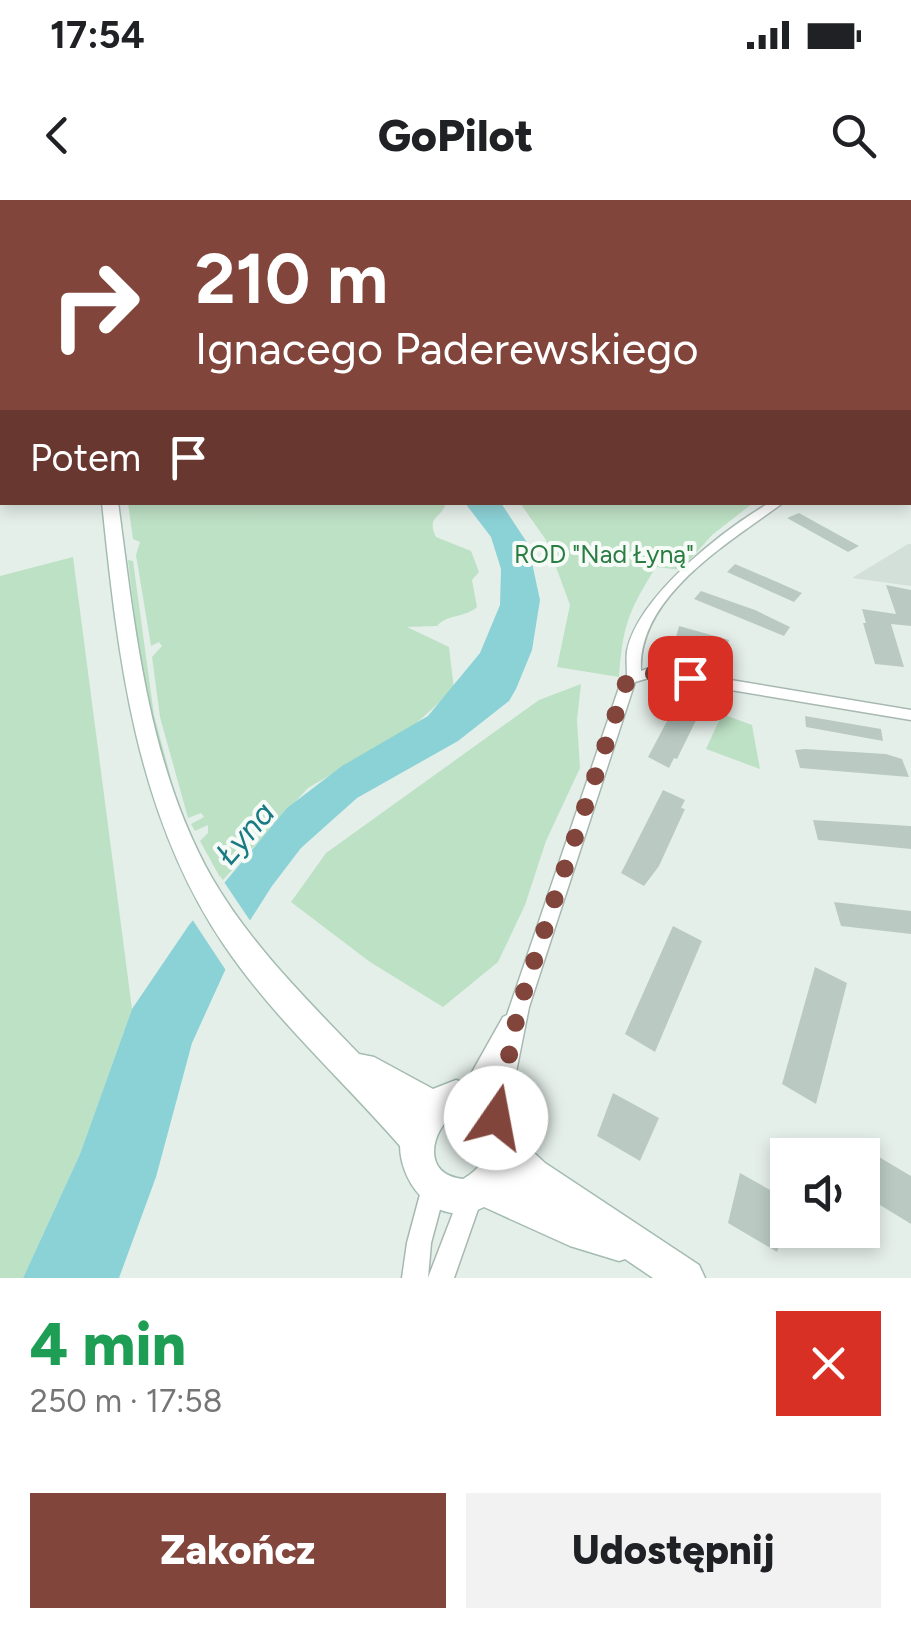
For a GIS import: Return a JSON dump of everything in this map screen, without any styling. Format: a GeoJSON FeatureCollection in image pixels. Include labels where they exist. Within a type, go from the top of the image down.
{"type":"FeatureCollection","features":[{"type":"Feature","properties":{"kind":"main road"},"geometry":{"type":"LineString","coordinates":[[110,505],[142,728],[157,788],[185,856],[234,938],[291,1006],[417,1140],[422,1171],[434,1187],[458,1197],[478,1192],[498,1171],[490,1121]]}},
{"type":"Feature","properties":{"kind":"main road"},"geometry":{"type":"LineString","coordinates":[[338,1054],[433,1107]]}},
{"type":"Feature","properties":{"kind":"main road"},"geometry":{"type":"LineString","coordinates":[[417,1140],[433,1107],[456,1096],[490,1121],[533,1175],[686,1278]]}},
{"type":"Feature","properties":{"kind":"main road"},"geometry":{"type":"LineString","coordinates":[[478,1192],[646,1252]]}},
{"type":"Feature","properties":{"kind":"street"},"geometry":{"type":"LineString","coordinates":[[634,675],[632,654],[661,599],[722,538],[774,505]]}},
{"type":"Feature","properties":{"kind":"street"},"geometry":{"type":"LineString","coordinates":[[490,1121],[519,1007],[626,683],[634,675],[652,672],[911,715]]}},
{"type":"Feature","properties":{"kind":"street"},"geometry":{"type":"LineString","coordinates":[[490,1121],[519,1007]]}},
{"type":"Feature","properties":{"kind":"street"},"geometry":{"type":"LineString","coordinates":[[415,1278],[419,1243],[434,1187]]}},
{"type":"Feature","properties":{"kind":"street"},"geometry":{"type":"LineString","coordinates":[[441,1278],[478,1192]]}},
{"type":"Feature","properties":{"kind":"shaded area"},"geometry":{"type":"Polygon","coordinates":[[[908,544],[911,586],[852,578],[908,544]]]}},
{"type":"Feature","properties":{"kind":"green space"},"geometry":{"type":"Polygon","coordinates":[[[128,505],[445,505],[433,521],[433,530],[436,537],[471,551],[479,572],[472,580],[477,607],[437,626],[407,627],[449,647],[454,689],[411,728],[308,788],[222,881],[200,841],[208,833],[208,825],[195,831],[191,824],[204,817],[201,813],[188,818],[160,717],[152,657],[162,646],[159,642],[151,646],[136,555],[140,542],[133,539],[128,505]]]}},
{"type":"Feature","properties":{"kind":"green space","name":"ROD \"Nad Łyną\""},"geometry":{"type":"Polygon","coordinates":[[[521,505],[750,505],[712,535],[681,570],[656,567],[628,619],[619,677],[557,667],[570,605],[546,540],[521,505]]]}},
{"type":"Feature","properties":{"kind":"green space"},"geometry":{"type":"Polygon","coordinates":[[[73,557],[132,1009],[80,1154],[23,1278],[0,1278],[0,576],[73,557]]]}},
{"type":"Feature","properties":{"kind":"green space"},"geometry":{"type":"Polygon","coordinates":[[[128,560],[133,561],[154,715],[182,820],[145,701],[128,560]]]}},
{"type":"Feature","properties":{"kind":"green space"},"geometry":{"type":"Polygon","coordinates":[[[581,684],[577,720],[580,768],[546,841],[525,905],[498,962],[443,1007],[370,962],[291,902],[326,853],[539,700],[581,684]]]}},
{"type":"Feature","properties":{"kind":"green space"},"geometry":{"type":"Polygon","coordinates":[[[722,714],[752,725],[760,769],[706,749],[722,714]]]}},
{"type":"Feature","properties":{"kind":"water"},"geometry":{"type":"Polygon","coordinates":[[[467,505],[502,505],[528,544],[540,600],[532,650],[509,701],[458,741],[357,798],[301,848],[272,886],[242,933],[192,1043],[156,1177],[119,1278],[23,1278],[80,1154],[132,1009],[189,925],[287,808],[342,766],[428,716],[480,653],[500,605],[501,569],[491,537],[467,505]]]}},
{"type":"Feature","properties":{"kind":"pier"},"geometry":{"type":"Polygon","coordinates":[[[220,876],[253,925],[227,972],[190,916],[220,876]]]}},
{"type":"Feature","properties":{"kind":"building"},"geometry":{"type":"Polygon","coordinates":[[[799,513],[859,546],[848,552],[787,518],[799,513]]]}},
{"type":"Feature","properties":{"kind":"building"},"geometry":{"type":"Polygon","coordinates":[[[735,564],[802,593],[794,602],[727,572],[735,564]]]}},
{"type":"Feature","properties":{"kind":"building"},"geometry":{"type":"Polygon","coordinates":[[[886,585],[911,590],[911,626],[891,624],[904,667],[875,664],[863,623],[862,609],[896,614],[886,585]]]}},
{"type":"Feature","properties":{"kind":"building"},"geometry":{"type":"Polygon","coordinates":[[[701,591],[790,627],[784,636],[694,599],[701,591]]]}},
{"type":"Feature","properties":{"kind":"building"},"geometry":{"type":"Polygon","coordinates":[[[679,626],[729,640],[726,651],[676,637],[679,626]]]}},
{"type":"Feature","properties":{"kind":"building"},"geometry":{"type":"Polygon","coordinates":[[[682,693],[702,701],[702,708],[669,768],[648,757],[682,693]]]}},
{"type":"Feature","properties":{"kind":"building"},"geometry":{"type":"Polygon","coordinates":[[[805,716],[881,729],[883,741],[806,727],[805,716]]]}},
{"type":"Feature","properties":{"kind":"building"},"geometry":{"type":"Polygon","coordinates":[[[795,750],[886,754],[902,759],[909,777],[800,768],[795,750]]]}},
{"type":"Feature","properties":{"kind":"building"},"geometry":{"type":"Polygon","coordinates":[[[663,790],[685,800],[681,808],[685,809],[659,866],[644,886],[621,873],[663,790]]]}},
{"type":"Feature","properties":{"kind":"building"},"geometry":{"type":"Polygon","coordinates":[[[813,820],[911,826],[911,849],[818,840],[813,820]]]}},
{"type":"Feature","properties":{"kind":"building"},"geometry":{"type":"Polygon","coordinates":[[[834,902],[911,911],[911,934],[841,926],[834,902]]]}},
{"type":"Feature","properties":{"kind":"building"},"geometry":{"type":"Polygon","coordinates":[[[673,926],[702,941],[655,1052],[625,1034],[673,926]]]}},
{"type":"Feature","properties":{"kind":"building"},"geometry":{"type":"Polygon","coordinates":[[[815,967],[847,983],[816,1104],[782,1084],[815,967]]]}},
{"type":"Feature","properties":{"kind":"building"},"geometry":{"type":"Polygon","coordinates":[[[613,1093],[659,1118],[640,1161],[597,1136],[613,1093]]]}},
{"type":"Feature","properties":{"kind":"building"},"geometry":{"type":"Polygon","coordinates":[[[880,1158],[911,1176],[911,1224],[880,1205],[880,1158]]]}},
{"type":"Feature","properties":{"kind":"building"},"geometry":{"type":"Polygon","coordinates":[[[740,1173],[770,1190],[770,1248],[728,1223],[740,1173]]]}},
{"type":"Feature","properties":{"kind":"route"},"geometry":{"type":"LineString","coordinates":[[496,1118],[519,1007],[626,683],[642,672],[690,678]]}},
{"type":"Feature","properties":{"kind":"water label","name":"Łyna"},"geometry":{"type":"Point","coordinates":[245,833]}}]}
